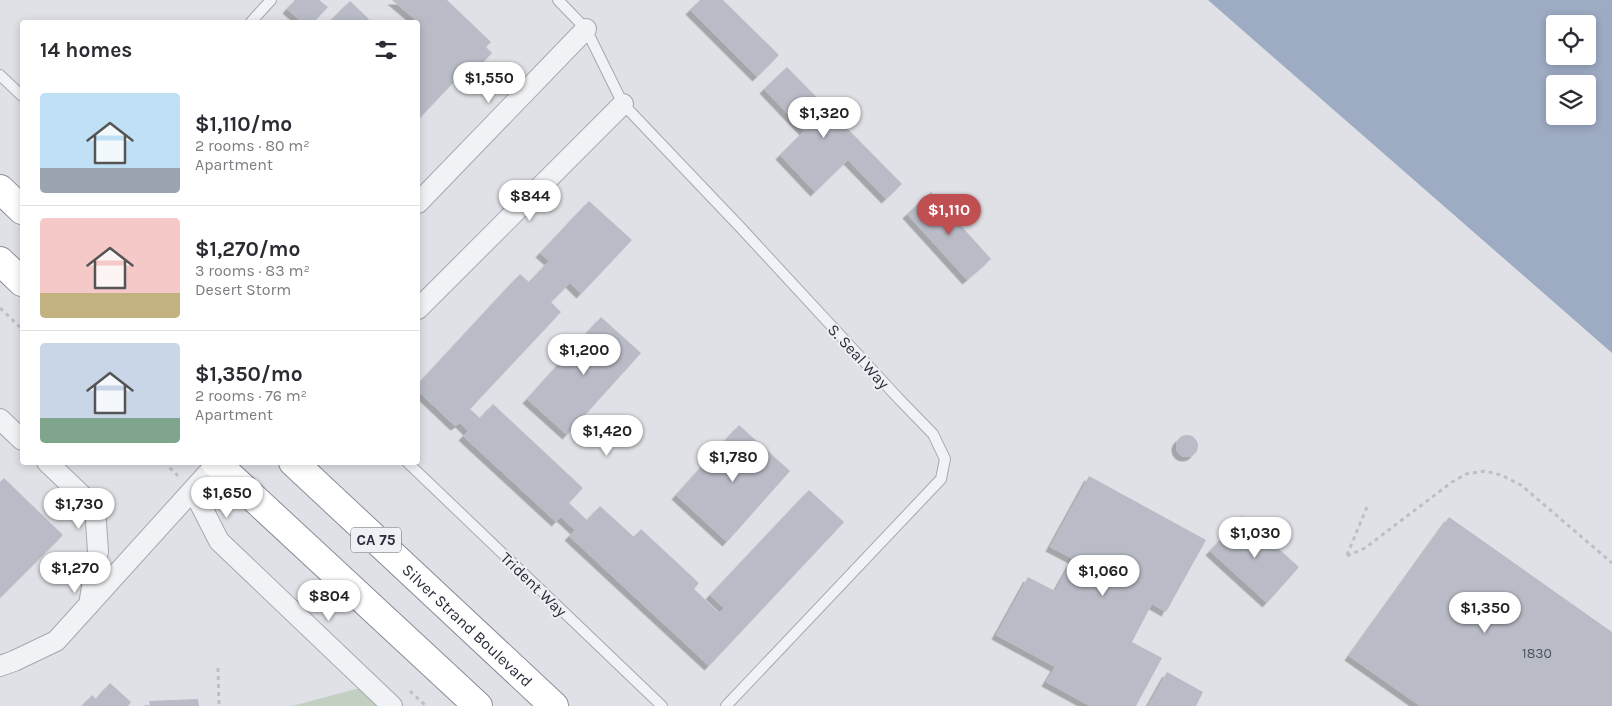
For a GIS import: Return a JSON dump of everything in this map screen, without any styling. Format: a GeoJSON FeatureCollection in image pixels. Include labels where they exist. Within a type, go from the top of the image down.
{"type":"FeatureCollection","features":[{"type":"Feature","properties":{"kind":"highway"},"geometry":{"type":"LineString","coordinates":[[0,189],[20,208]]}},
{"type":"Feature","properties":{"kind":"highway"},"geometry":{"type":"LineString","coordinates":[[0,260],[20,280]]}},
{"type":"Feature","properties":{"kind":"highway"},"geometry":{"type":"LineString","coordinates":[[219,465],[478,706]]}},
{"type":"Feature","properties":{"kind":"highway","name":"Silver Strand Boulevard"},"geometry":{"type":"LineString","coordinates":[[295,465],[554,706]]}},
{"type":"Feature","properties":{"kind":"street"},"geometry":{"type":"LineString","coordinates":[[420,201],[586,29]]}},
{"type":"Feature","properties":{"kind":"street"},"geometry":{"type":"LineString","coordinates":[[420,307],[623,104]]}},
{"type":"Feature","properties":{"kind":"street"},"geometry":{"type":"LineString","coordinates":[[0,418],[20,438]]}},
{"type":"Feature","properties":{"kind":"street"},"geometry":{"type":"LineString","coordinates":[[50,465],[96,508],[98,550],[89,605]]}},
{"type":"Feature","properties":{"kind":"street"},"geometry":{"type":"LineString","coordinates":[[0,666],[29,655],[56,641],[215,465]]}},
{"type":"Feature","properties":{"kind":"street"},"geometry":{"type":"LineString","coordinates":[[193,490],[219,541],[392,706]]}},
{"type":"Feature","properties":{"kind":"lane"},"geometry":{"type":"LineString","coordinates":[[253,20],[272,0]]}},
{"type":"Feature","properties":{"kind":"lane","name":"S. Seal Way"},"geometry":{"type":"LineString","coordinates":[[558,0],[586,29],[623,104],[933,434],[945,459],[941,479],[726,706]]}},
{"type":"Feature","properties":{"kind":"lane"},"geometry":{"type":"LineString","coordinates":[[0,76],[20,94]]}},
{"type":"Feature","properties":{"kind":"lane","name":"Trident Way"},"geometry":{"type":"LineString","coordinates":[[410,465],[662,706]]}},
{"type":"Feature","properties":{"kind":"path"},"geometry":{"type":"LineString","coordinates":[[0,308],[20,327]]}},
{"type":"Feature","properties":{"kind":"path"},"geometry":{"type":"LineString","coordinates":[[1367,507],[1347,556],[1364,548],[1452,482],[1466,474],[1485,471],[1501,474],[1521,485],[1612,563]]}},
{"type":"Feature","properties":{"kind":"path"},"geometry":{"type":"LineString","coordinates":[[218,668],[219,706]]}},
{"type":"Feature","properties":{"kind":"green space"},"geometry":{"type":"Polygon","coordinates":[[[360,688],[380,706],[292,706],[360,688]]]}},
{"type":"Feature","properties":{"kind":"water"},"geometry":{"type":"Polygon","coordinates":[[[1208,0],[1612,0],[1612,353],[1208,0]]]}},
{"type":"Feature","properties":{"kind":"building"},"geometry":{"type":"Polygon","coordinates":[[[295,0],[319,0],[328,7],[316,20],[300,20],[287,9],[295,0]]]}},
{"type":"Feature","properties":{"kind":"building"},"geometry":{"type":"Polygon","coordinates":[[[392,0],[447,0],[491,42],[486,47],[492,53],[472,74],[466,69],[420,118],[420,20],[416,20],[392,0]]]}},
{"type":"Feature","properties":{"kind":"building"},"geometry":{"type":"Polygon","coordinates":[[[700,0],[723,0],[779,55],[757,77],[690,10],[700,0]]]}},
{"type":"Feature","properties":{"kind":"building"},"geometry":{"type":"Polygon","coordinates":[[[350,1],[369,19],[368,20],[331,20],[350,1]]]}},
{"type":"Feature","properties":{"kind":"building"},"geometry":{"type":"Polygon","coordinates":[[[787,67],[902,184],[886,199],[848,160],[815,192],[780,155],[804,131],[764,89],[787,67]]]}},
{"type":"Feature","properties":{"kind":"building"},"geometry":{"type":"Polygon","coordinates":[[[931,192],[991,259],[967,280],[907,214],[931,192]]]}},
{"type":"Feature","properties":{"kind":"building"},"geometry":{"type":"Polygon","coordinates":[[[589,201],[632,240],[581,294],[570,283],[551,302],[561,312],[470,409],[480,418],[493,404],[583,488],[569,503],[587,520],[600,506],[634,537],[641,529],[699,583],[694,589],[719,613],[724,608],[710,595],[809,490],[844,522],[709,666],[569,536],[575,530],[561,517],[556,522],[463,436],[468,431],[460,423],[455,426],[420,393],[420,382],[520,274],[529,282],[549,261],[540,253],[589,201]]]}},
{"type":"Feature","properties":{"kind":"building"},"geometry":{"type":"Polygon","coordinates":[[[601,317],[641,353],[567,435],[527,399],[601,317]]]}},
{"type":"Feature","properties":{"kind":"building"},"geometry":{"type":"Polygon","coordinates":[[[739,425],[790,471],[727,542],[676,495],[739,425]]]}},
{"type":"Feature","properties":{"kind":"building"},"geometry":{"type":"Polygon","coordinates":[[[1187,435],[1195,438],[1198,446],[1195,454],[1187,457],[1179,454],[1176,446],[1179,438],[1187,435]]]}},
{"type":"Feature","properties":{"kind":"building"},"geometry":{"type":"Polygon","coordinates":[[[1089,476],[1206,540],[1166,612],[1152,604],[1132,642],[1162,658],[1136,706],[1090,706],[1046,682],[1055,667],[996,635],[1028,577],[1055,591],[1073,559],[1050,547],[1089,476]]]}},
{"type":"Feature","properties":{"kind":"building"},"geometry":{"type":"Polygon","coordinates":[[[4,478],[63,535],[0,598],[0,482],[4,478]]]}},
{"type":"Feature","properties":{"kind":"building"},"geometry":{"type":"Polygon","coordinates":[[[1242,516],[1299,567],[1267,603],[1210,551],[1242,516]]]}},
{"type":"Feature","properties":{"kind":"building"},"geometry":{"type":"Polygon","coordinates":[[[1449,517],[1612,632],[1612,706],[1420,706],[1349,656],[1449,517]]]}},
{"type":"Feature","properties":{"kind":"building"},"geometry":{"type":"Polygon","coordinates":[[[1167,672],[1203,692],[1196,706],[1148,706],[1167,672]]]}},
{"type":"Feature","properties":{"kind":"building"},"geometry":{"type":"Polygon","coordinates":[[[110,683],[131,702],[128,706],[82,706],[92,695],[96,699],[110,683]]]}},
{"type":"Feature","properties":{"kind":"building"},"geometry":{"type":"Polygon","coordinates":[[[198,699],[199,706],[150,706],[149,701],[198,699]]]}}]}
